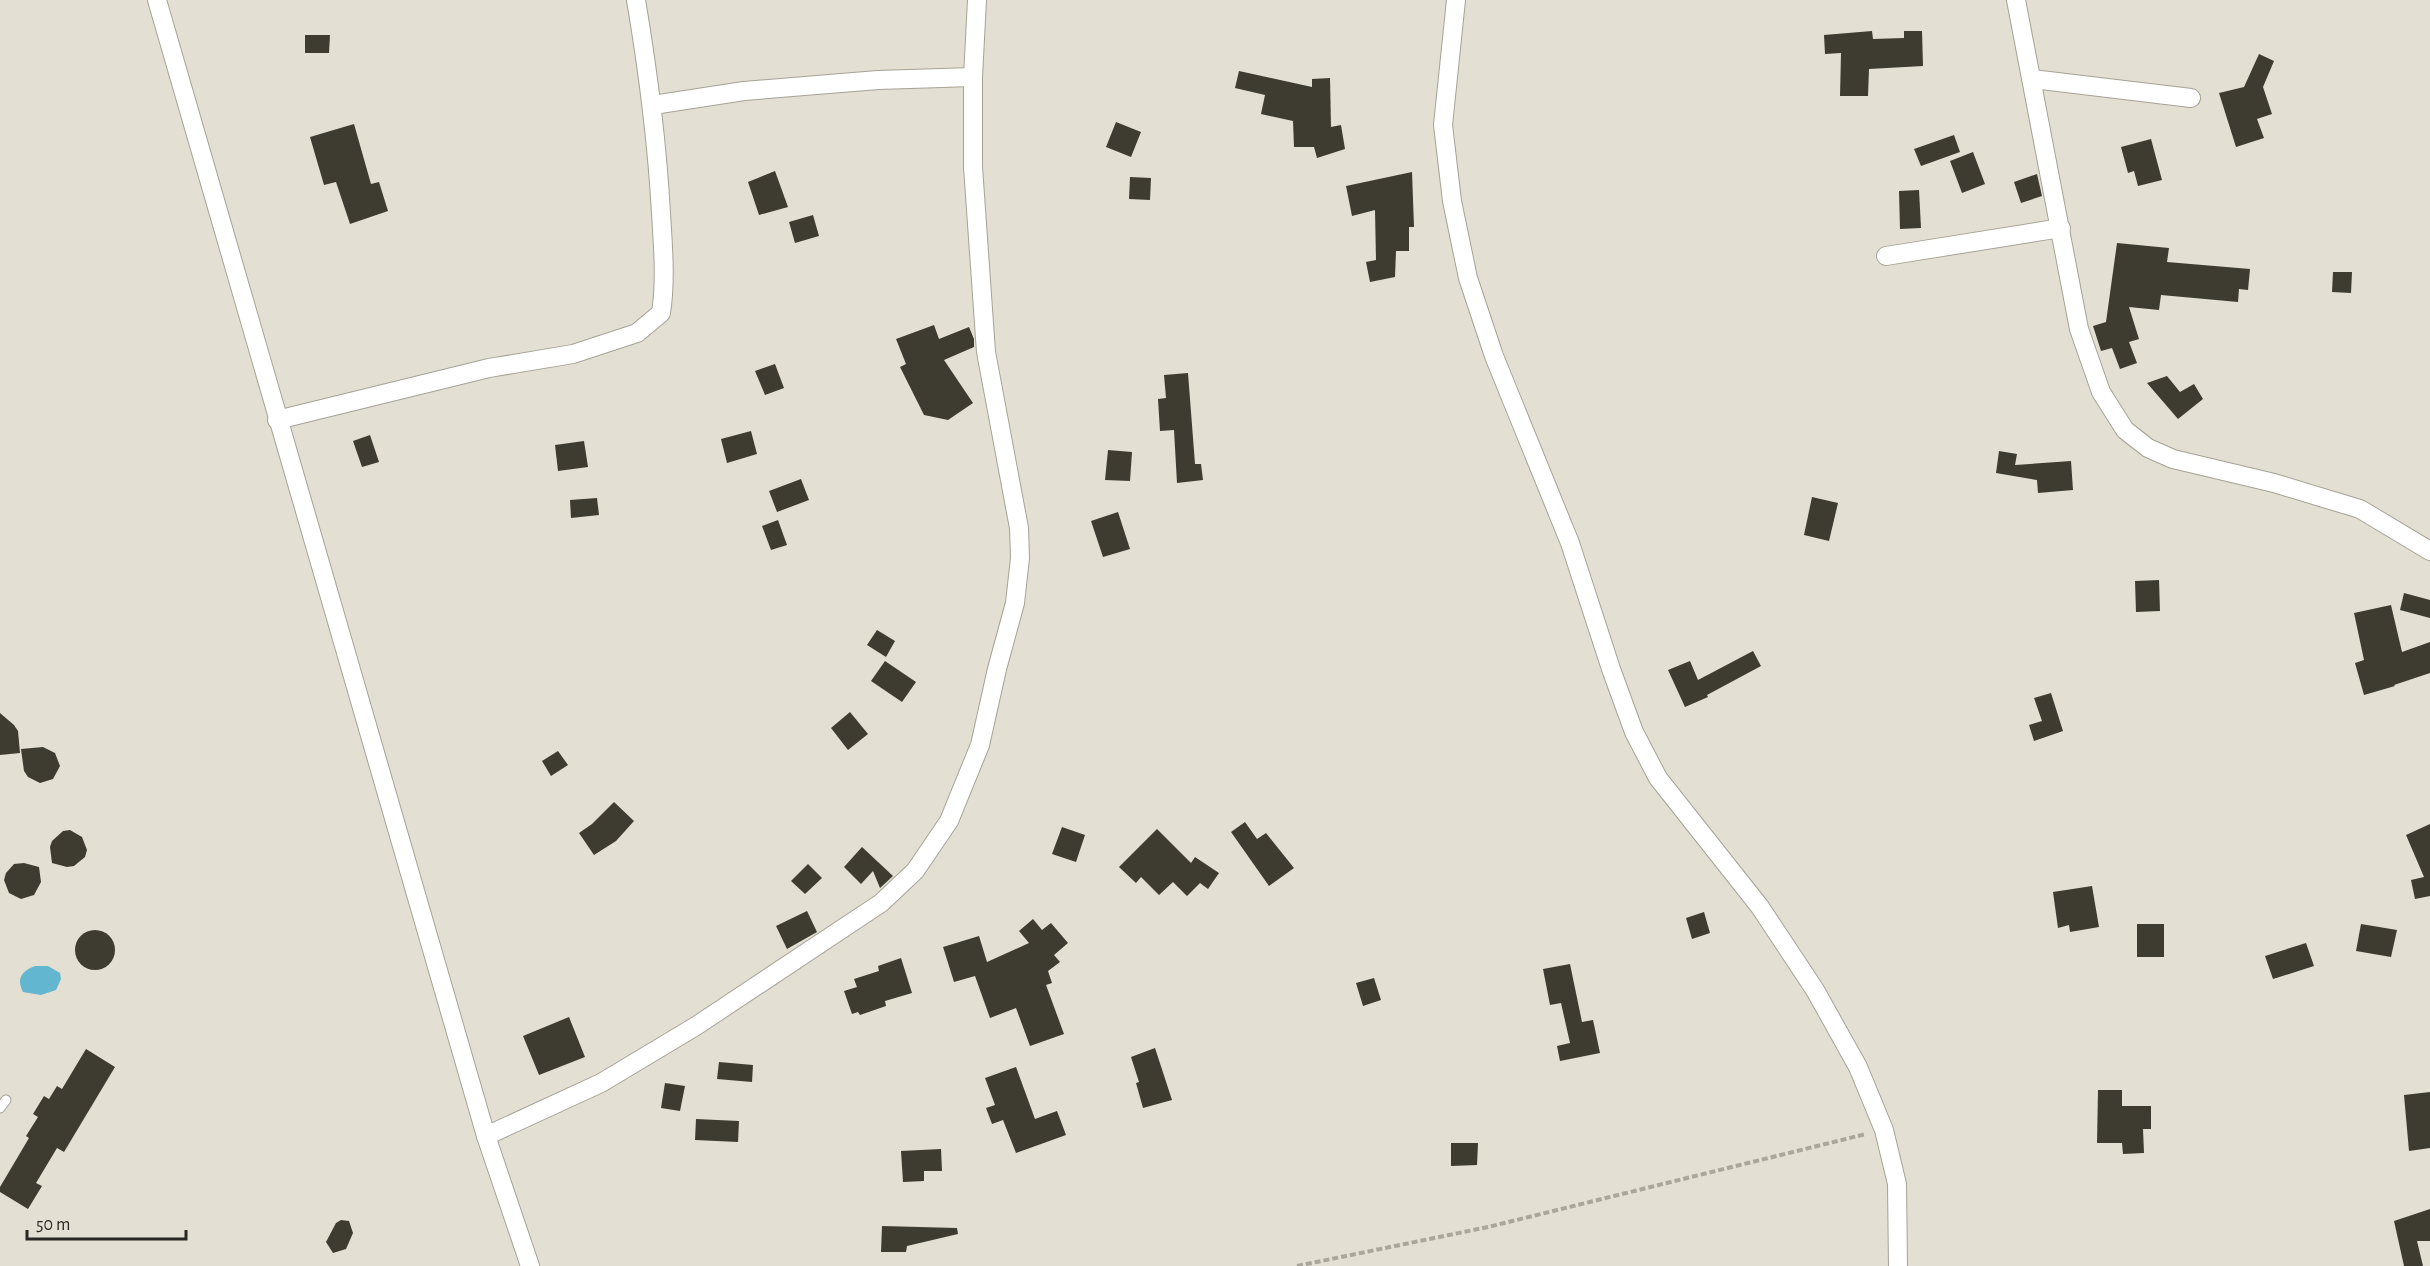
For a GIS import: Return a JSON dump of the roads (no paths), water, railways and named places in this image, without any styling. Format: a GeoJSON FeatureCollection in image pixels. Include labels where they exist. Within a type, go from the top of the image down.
{"type":"FeatureCollection","features":[{"type":"Feature","properties":{"kind":"street"},"geometry":{"type":"LineString","coordinates":[[157,0],[486,1136],[530,1266]]}},
{"type":"Feature","properties":{"kind":"street"},"geometry":{"type":"LineString","coordinates":[[277,420],[489,368],[573,354],[637,333],[661,314],[665,284],[653,105],[636,0]]}},
{"type":"Feature","properties":{"kind":"street"},"geometry":{"type":"LineString","coordinates":[[486,1136],[601,1083],[696,1026],[882,903],[915,871],[949,821],[980,745],[1015,603],[1020,558],[1020,528],[986,352],[973,167],[976,0]]}},
{"type":"Feature","properties":{"kind":"street"},"geometry":{"type":"LineString","coordinates":[[1456,0],[1443,125],[1452,201],[1468,278],[1494,356],[1570,543],[1634,732],[1658,778],[1695,828],[1760,907],[1815,990],[1857,1067],[1884,1130],[1897,1184],[1898,1266]]}},
{"type":"Feature","properties":{"kind":"street"},"geometry":{"type":"LineString","coordinates":[[2016,0],[2079,329],[2101,392],[2125,430],[2148,448],[2173,459],[2274,483],[2360,509],[2430,551]]}},
{"type":"Feature","properties":{"kind":"street"},"geometry":{"type":"LineString","coordinates":[[653,105],[744,91],[878,80],[973,77]]}},
{"type":"Feature","properties":{"kind":"street"},"geometry":{"type":"LineString","coordinates":[[2032,79],[2191,98]]}},
{"type":"Feature","properties":{"kind":"street"},"geometry":{"type":"LineString","coordinates":[[1886,256],[2061,228]]}},
{"type":"Feature","properties":{"kind":"water"},"geometry":{"type":"Polygon","coordinates":[[[35,966],[48,966],[60,973],[61,979],[56,990],[41,995],[23,992],[20,979],[27,970],[35,966]]]}}]}
